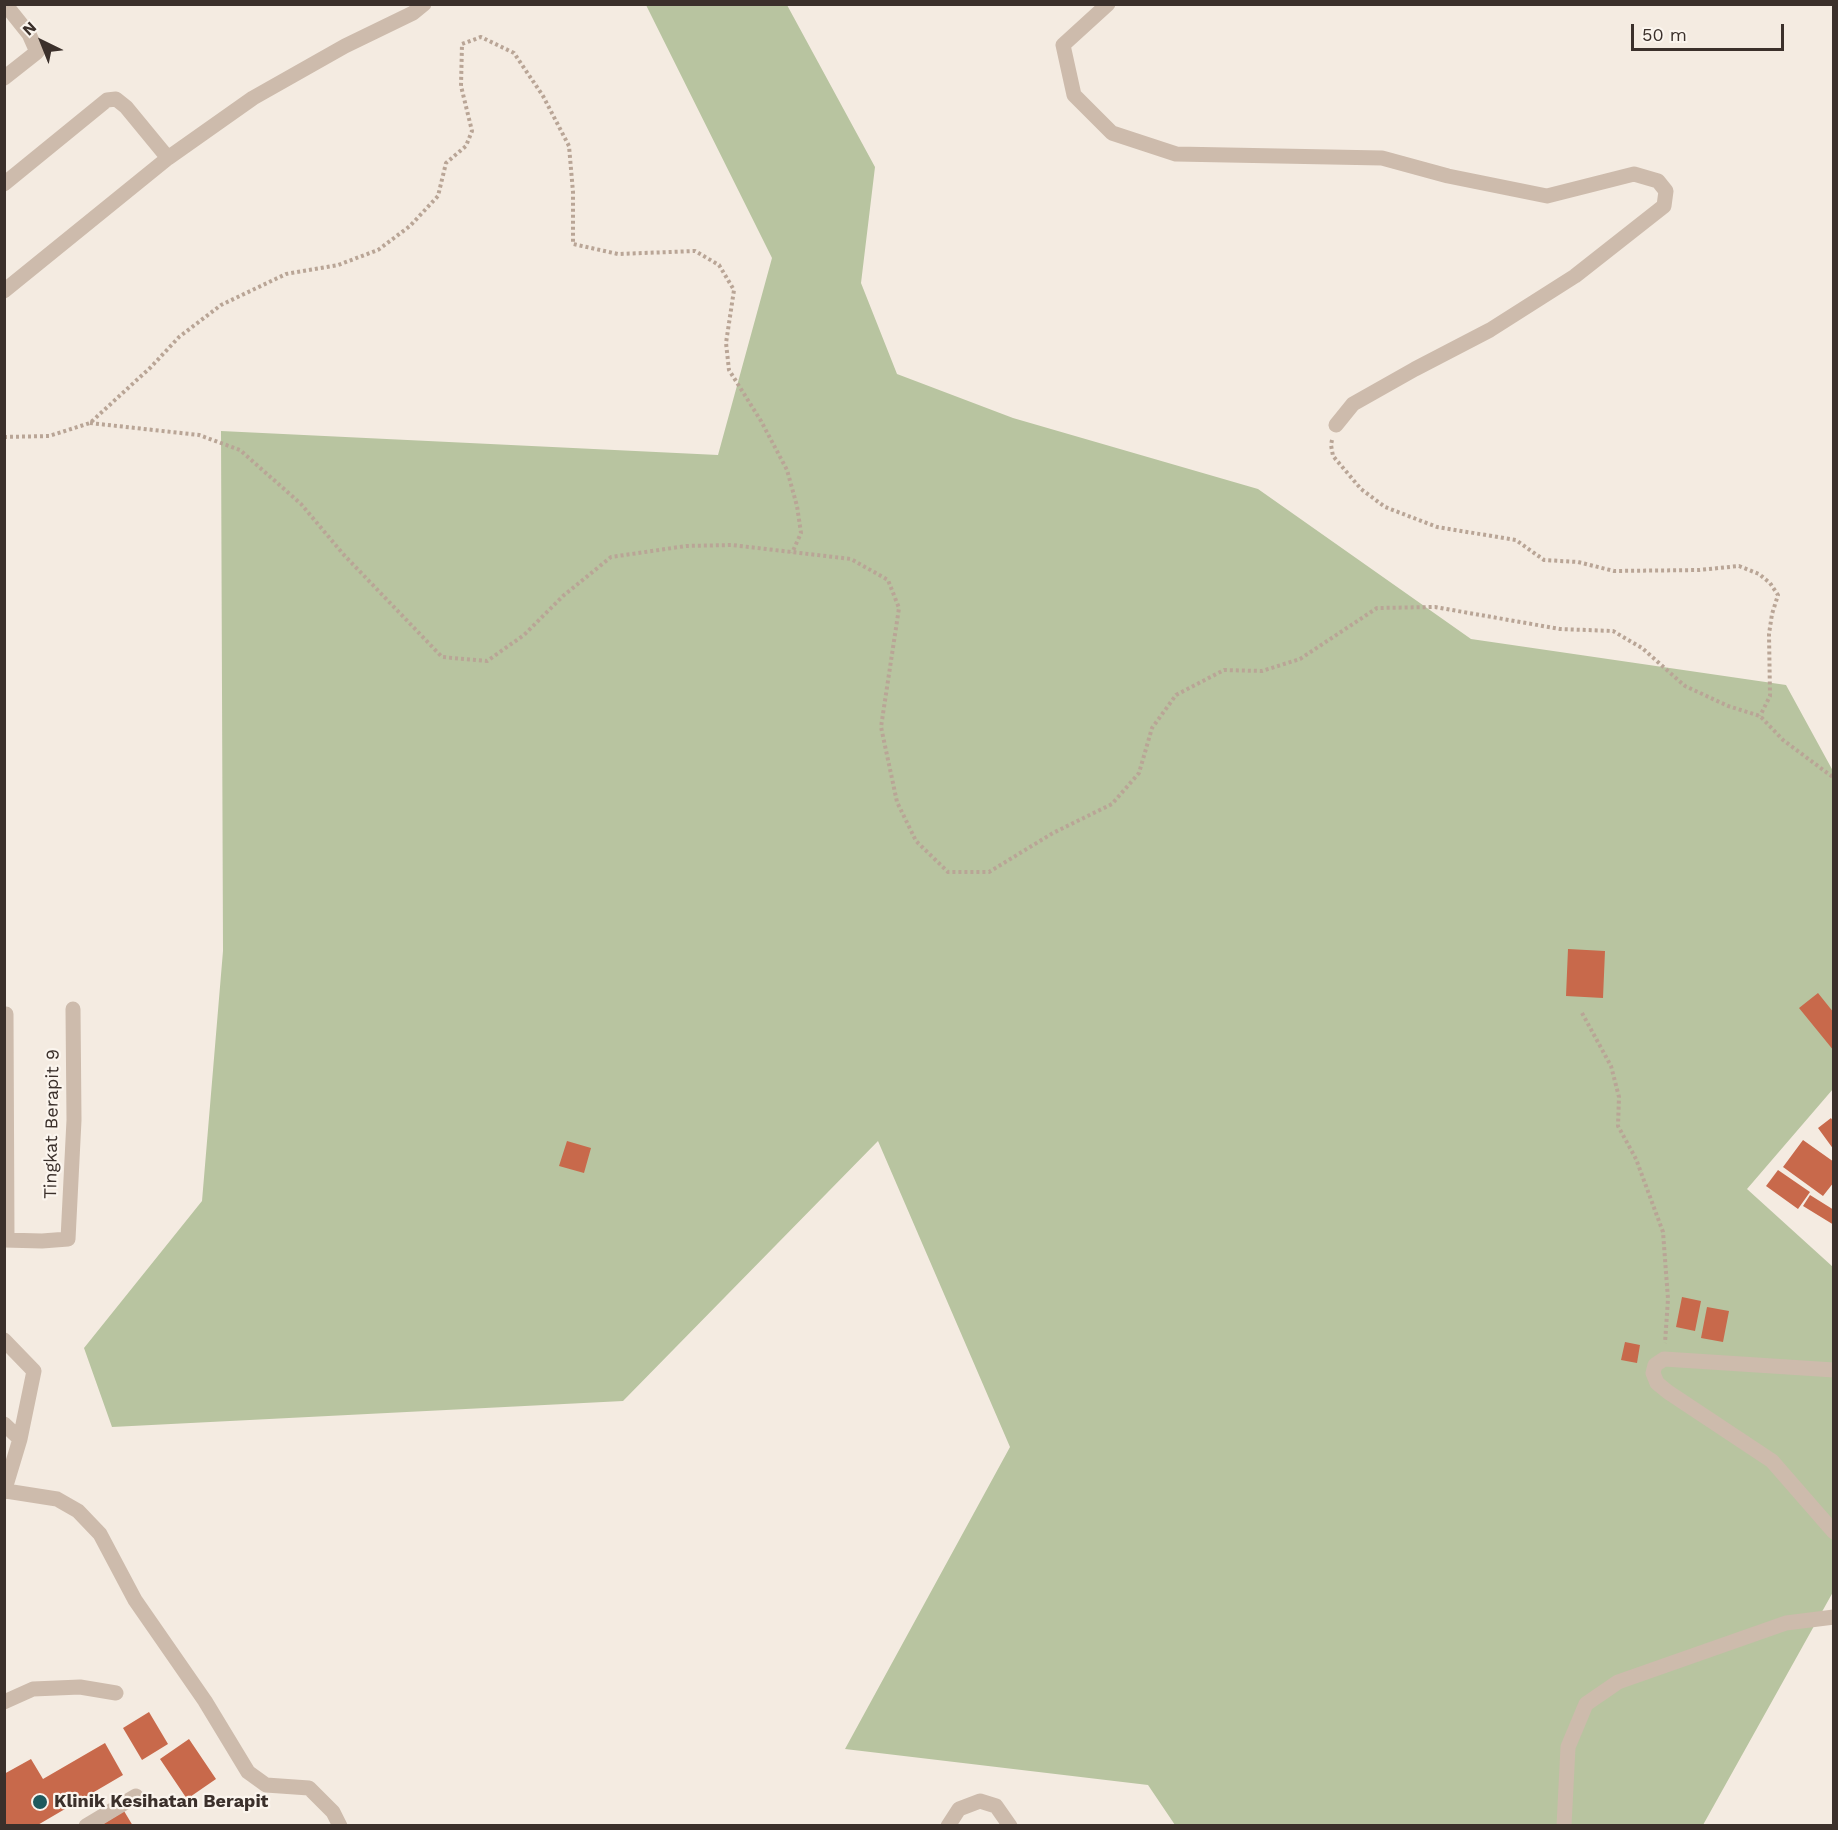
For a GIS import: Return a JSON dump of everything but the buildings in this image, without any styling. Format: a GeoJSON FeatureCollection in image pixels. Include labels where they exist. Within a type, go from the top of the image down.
{"type":"FeatureCollection","features":[{"type":"Feature","properties":{"kind":"street"},"geometry":{"type":"LineString","coordinates":[[4,78],[37,52],[29,34],[5,4]]}},
{"type":"Feature","properties":{"kind":"street"},"geometry":{"type":"LineString","coordinates":[[4,291],[168,158],[253,98],[335,51],[413,13],[424,4]]}},
{"type":"Feature","properties":{"kind":"street"},"geometry":{"type":"LineString","coordinates":[[1108,4],[1063,45],[1074,95],[1112,134],[1176,154],[1382,158],[1448,176],[1547,196],[1634,174],[1658,181],[1666,191],[1664,206],[1575,276],[1490,330],[1414,369],[1353,404],[1336,425]]}},
{"type":"Feature","properties":{"kind":"street"},"geometry":{"type":"LineString","coordinates":[[4,184],[107,100],[116,99],[126,107],[168,158]]}},
{"type":"Feature","properties":{"kind":"street","name":"Tingkat Berapit 9"},"geometry":{"type":"LineString","coordinates":[[6,1240],[68,1239],[74,1120],[73,1009]]}},
{"type":"Feature","properties":{"kind":"street"},"geometry":{"type":"LineString","coordinates":[[4,1014],[6,1014],[6,1240]]}},
{"type":"Feature","properties":{"kind":"street"},"geometry":{"type":"LineString","coordinates":[[4,1340],[34,1371],[20,1439],[5,1491],[57,1499],[78,1511],[100,1534],[135,1600],[205,1701],[248,1772],[266,1785],[309,1788],[333,1812],[340,1826]]}},
{"type":"Feature","properties":{"kind":"street"},"geometry":{"type":"LineString","coordinates":[[1833,1370],[1664,1359],[1655,1365],[1653,1373],[1657,1383],[1772,1461],[1833,1532]]}},
{"type":"Feature","properties":{"kind":"street"},"geometry":{"type":"LineString","coordinates":[[4,1424],[20,1439]]}},
{"type":"Feature","properties":{"kind":"street"},"geometry":{"type":"LineString","coordinates":[[1564,1826],[1568,1747],[1586,1704],[1618,1682],[1786,1623],[1833,1617]]}},
{"type":"Feature","properties":{"kind":"street"},"geometry":{"type":"LineString","coordinates":[[4,1702],[33,1689],[80,1687],[116,1693]]}},
{"type":"Feature","properties":{"kind":"street"},"geometry":{"type":"LineString","coordinates":[[86,1826],[136,1796]]}},
{"type":"Feature","properties":{"kind":"street"},"geometry":{"type":"LineString","coordinates":[[948,1826],[959,1809],[980,1800],[996,1806],[1010,1826]]}},
{"type":"Feature","properties":{"kind":"path"},"geometry":{"type":"LineString","coordinates":[[90,423],[152,367],[179,338],[221,305],[286,274],[338,264],[378,250],[410,226],[438,196],[446,163],[466,146],[472,130],[461,86],[462,44],[481,37],[514,53],[543,96],[569,146],[573,192],[573,244],[618,254],[695,251],[719,265],[734,290],[726,343],[729,370],[761,421],[787,470],[797,506],[801,533],[792,553]]}},
{"type":"Feature","properties":{"kind":"path"},"geometry":{"type":"LineString","coordinates":[[4,437],[49,436],[90,423],[199,435],[240,450],[301,504],[344,555],[442,657],[487,661],[524,635],[563,596],[611,557],[686,546],[732,545],[851,559],[888,580],[899,608],[881,727],[897,802],[916,841],[948,872],[989,872],[1053,833],[1112,804],[1139,773],[1152,728],[1176,694],[1224,670],[1262,671],[1300,659],[1377,608],[1435,607],[1560,629],[1613,631],[1642,648],[1685,686],[1728,706],[1760,716],[1783,740],[1833,777]]}},
{"type":"Feature","properties":{"kind":"path"},"geometry":{"type":"LineString","coordinates":[[1336,425],[1331,445],[1333,456],[1361,489],[1385,507],[1437,527],[1516,540],[1544,560],[1578,562],[1614,571],[1699,570],[1739,566],[1759,574],[1770,583],[1778,595],[1769,634],[1770,696],[1760,716]]}},
{"type":"Feature","properties":{"kind":"path"},"geometry":{"type":"LineString","coordinates":[[1581,1014],[1611,1066],[1620,1097],[1618,1126],[1636,1159],[1663,1232],[1668,1299],[1664,1359]]}},
{"type":"Feature","properties":{"kind":"green space"},"geometry":{"type":"Polygon","coordinates":[[[646,5],[787,5],[875,167],[861,283],[897,374],[1013,418],[1258,489],[1471,639],[1786,685],[1833,771],[1833,1089],[1747,1189],[1833,1267],[1833,1592],[1703,1825],[1175,1825],[1148,1785],[845,1749],[1010,1447],[878,1141],[623,1401],[112,1427],[84,1348],[202,1201],[223,951],[221,431],[718,455],[772,258],[646,5]]]}},
{"type":"Feature","properties":{"kind":"place","name":"Klinik Kesihatan Berapit"},"geometry":{"type":"Point","coordinates":[40,1802]}}]}
